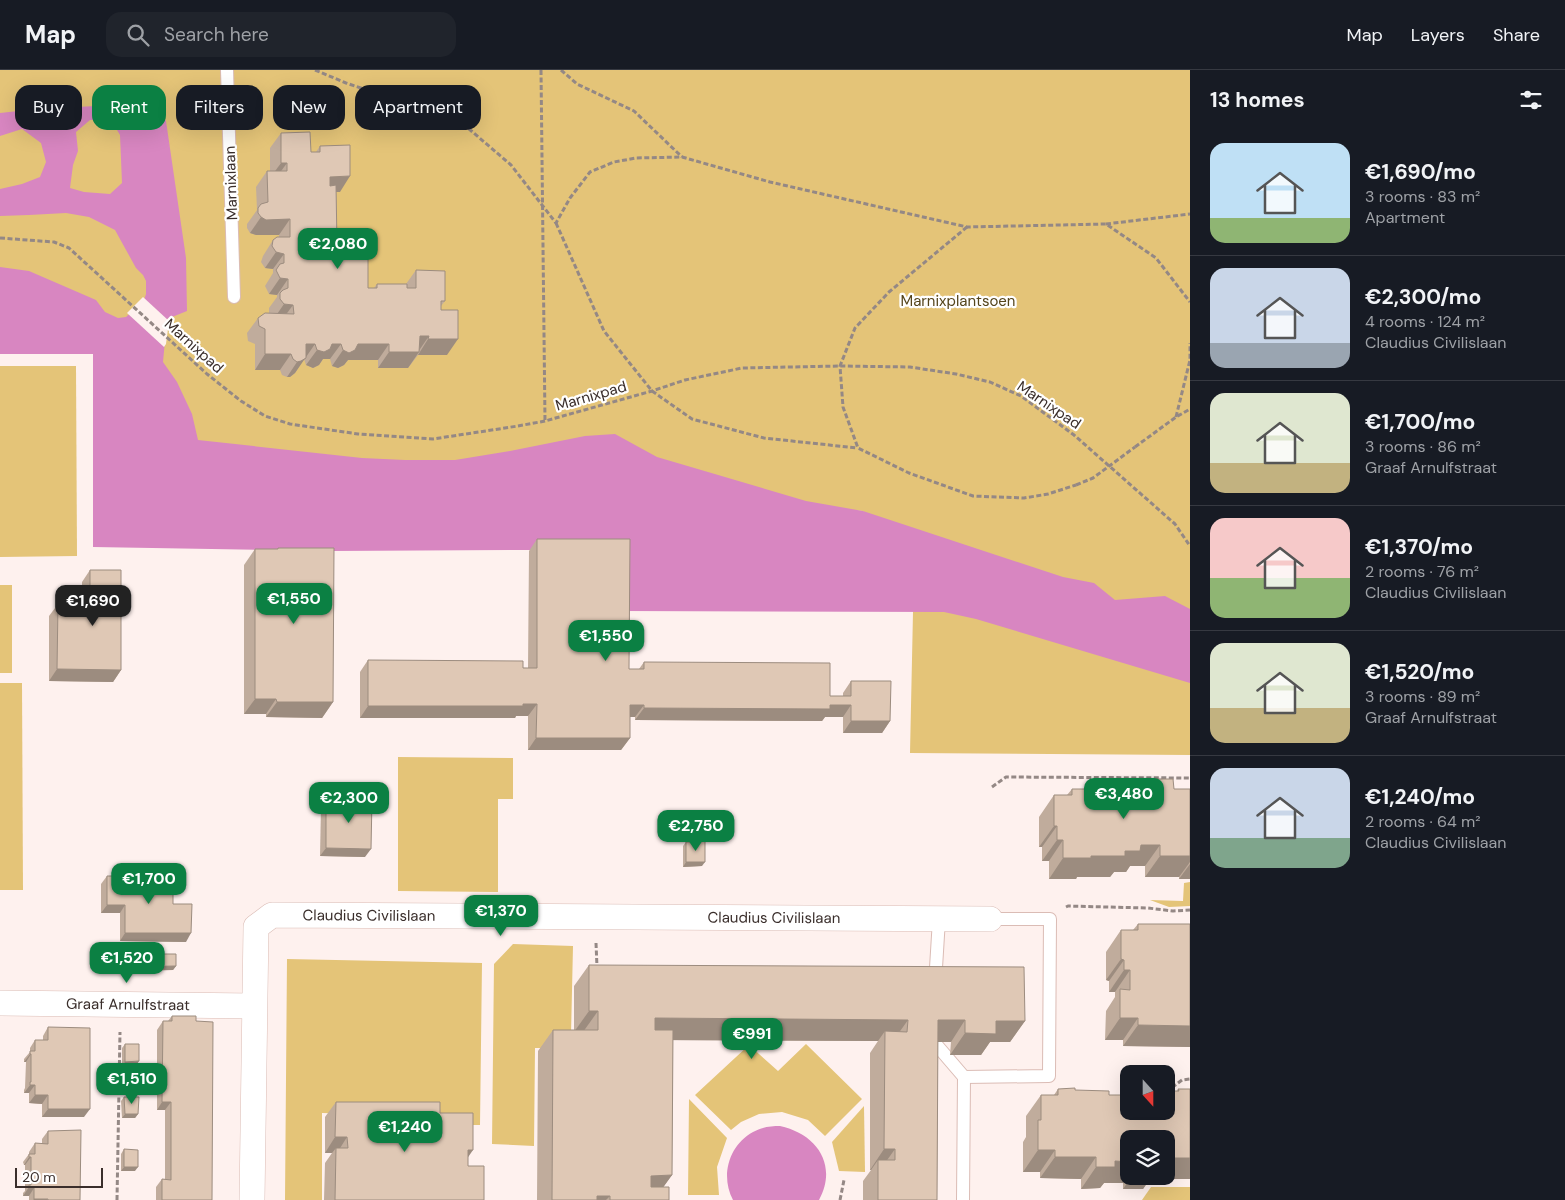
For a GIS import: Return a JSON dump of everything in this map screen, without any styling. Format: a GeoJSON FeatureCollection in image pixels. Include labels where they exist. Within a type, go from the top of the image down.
{"type":"FeatureCollection","features":[{"type":"Feature","properties":{"kind":"street","name":"Claudius Civilislaan"},"geometry":{"type":"LineString","coordinates":[[252,1200],[256,927],[272,916],[990,919]]}},
{"type":"Feature","properties":{"kind":"street","name":"Graaf Arnulfstraat"},"geometry":{"type":"LineString","coordinates":[[0,1002],[254,1006]]}},
{"type":"Feature","properties":{"kind":"lane","name":"Marnixlaan"},"geometry":{"type":"LineString","coordinates":[[227,70],[234,296]]}},
{"type":"Feature","properties":{"kind":"lane"},"geometry":{"type":"LineString","coordinates":[[935,988],[939,919]]}},
{"type":"Feature","properties":{"kind":"lane","name":"Claudius Civilislaan"},"geometry":{"type":"LineString","coordinates":[[990,919],[1050,919]]}},
{"type":"Feature","properties":{"kind":"lane"},"geometry":{"type":"LineString","coordinates":[[964,1077],[1049,1076],[1050,919]]}},
{"type":"Feature","properties":{"kind":"lane"},"geometry":{"type":"LineString","coordinates":[[934,1042],[964,1077],[963,1200]]}},
{"type":"Feature","properties":{"kind":"path"},"geometry":{"type":"LineString","coordinates":[[315,70],[346,83],[461,122],[511,165],[556,223],[604,331],[652,391],[692,419],[764,438],[858,448],[909,474],[973,496],[1024,498],[1048,494],[1094,478],[1176,417],[1190,409]]}},
{"type":"Feature","properties":{"kind":"path"},"geometry":{"type":"LineString","coordinates":[[541,70],[545,421]]}},
{"type":"Feature","properties":{"kind":"path"},"geometry":{"type":"LineString","coordinates":[[561,70],[577,84],[634,111],[682,157]]}},
{"type":"Feature","properties":{"kind":"path"},"geometry":{"type":"LineString","coordinates":[[556,223],[570,198],[590,172],[614,162],[636,158],[682,157],[770,182],[967,227],[1106,224],[1190,214]]}},
{"type":"Feature","properties":{"kind":"path"},"geometry":{"type":"LineString","coordinates":[[1106,224],[1156,258],[1190,302]]}},
{"type":"Feature","properties":{"kind":"path"},"geometry":{"type":"LineString","coordinates":[[858,448],[843,407],[840,366],[855,328],[889,292],[967,227]]}},
{"type":"Feature","properties":{"kind":"path","name":"Marnixpad"},"geometry":{"type":"LineString","coordinates":[[0,238],[54,242],[69,248],[207,374],[241,401],[265,416],[290,424],[358,434],[433,439],[518,426],[545,421],[685,380],[742,368],[910,367],[956,374],[990,382],[1021,396],[1074,435],[1175,524],[1190,546]]}},
{"type":"Feature","properties":{"kind":"path"},"geometry":{"type":"LineString","coordinates":[[1176,417],[1190,360],[1190,343]]}},
{"type":"Feature","properties":{"kind":"path"},"geometry":{"type":"LineString","coordinates":[[992,787],[1006,777],[1190,778]]}},
{"type":"Feature","properties":{"kind":"path"},"geometry":{"type":"LineString","coordinates":[[1050,919],[1068,906],[1148,908],[1173,911],[1190,910]]}},
{"type":"Feature","properties":{"kind":"path"},"geometry":{"type":"LineString","coordinates":[[596,918],[597,974]]}},
{"type":"Feature","properties":{"kind":"path"},"geometry":{"type":"LineString","coordinates":[[118,1200],[120,1004]]}},
{"type":"Feature","properties":{"kind":"path"},"geometry":{"type":"LineString","coordinates":[[1175,1085],[1182,1080],[1190,1079]]}},
{"type":"Feature","properties":{"kind":"path"},"geometry":{"type":"LineString","coordinates":[[840,1200],[844,1180]]}},
{"type":"Feature","properties":{"kind":"green space","name":"Marnixplantsoen"},"geometry":{"type":"Polygon","coordinates":[[[0,70],[1190,70],[1190,755],[910,753],[913,612],[863,511],[160,461],[81,329],[0,331],[0,70]]]}},
{"type":"Feature","properties":{"kind":"green space"},"geometry":{"type":"Polygon","coordinates":[[[0,366],[76,366],[77,556],[0,557],[0,366]]]}},
{"type":"Feature","properties":{"kind":"green space"},"geometry":{"type":"Polygon","coordinates":[[[0,585],[12,585],[12,673],[0,673],[0,585]]]}},
{"type":"Feature","properties":{"kind":"green space"},"geometry":{"type":"Polygon","coordinates":[[[0,683],[22,683],[23,890],[0,890],[0,683]]]}},
{"type":"Feature","properties":{"kind":"green space"},"geometry":{"type":"Polygon","coordinates":[[[398,757],[513,758],[513,799],[498,799],[498,892],[398,891],[398,757]]]}},
{"type":"Feature","properties":{"kind":"green space"},"geometry":{"type":"Polygon","coordinates":[[[1190,882],[1190,906],[1169,907],[1150,900],[1183,901],[1184,883],[1190,882]]]}},
{"type":"Feature","properties":{"kind":"green space"},"geometry":{"type":"Polygon","coordinates":[[[513,944],[573,946],[571,1035],[580,1048],[535,1048],[534,1146],[492,1144],[494,964],[513,944]]]}},
{"type":"Feature","properties":{"kind":"green space"},"geometry":{"type":"Polygon","coordinates":[[[287,959],[482,963],[480,1125],[432,1125],[432,1116],[322,1113],[322,1200],[285,1200],[287,959]]]}},
{"type":"Feature","properties":{"kind":"green space"},"geometry":{"type":"Polygon","coordinates":[[[806,1044],[862,1099],[825,1136],[808,1120],[782,1112],[759,1114],[741,1122],[731,1130],[695,1095],[749,1045],[778,1071],[806,1044]]]}},
{"type":"Feature","properties":{"kind":"green space"},"geometry":{"type":"Polygon","coordinates":[[[689,1099],[727,1138],[717,1167],[719,1195],[688,1195],[689,1099]]]}},
{"type":"Feature","properties":{"kind":"green space"},"geometry":{"type":"Polygon","coordinates":[[[864,1106],[865,1172],[839,1171],[832,1142],[864,1106]]]}},
{"type":"Feature","properties":{"kind":"green space"},"geometry":{"type":"Polygon","coordinates":[[[1151,1187],[1190,1187],[1190,1200],[1142,1200],[1151,1187]]]}},
{"type":"Feature","properties":{"kind":"shaded area"},"geometry":{"type":"Polygon","coordinates":[[[92,106],[92,120],[82,127],[82,107],[92,106]]]}},
{"type":"Feature","properties":{"kind":"shaded area"},"geometry":{"type":"Polygon","coordinates":[[[15,111],[15,130],[19,130],[0,136],[0,113],[15,111]]]}},
{"type":"Feature","properties":{"kind":"shaded area"},"geometry":{"type":"Polygon","coordinates":[[[166,121],[186,258],[187,311],[167,319],[163,362],[177,382],[192,414],[198,440],[362,458],[455,460],[585,436],[615,434],[657,457],[806,501],[863,511],[1063,577],[1094,583],[1115,600],[1165,596],[1190,609],[1190,683],[976,619],[944,612],[623,611],[530,550],[331,551],[93,547],[93,354],[0,354],[0,267],[29,271],[96,300],[105,312],[118,318],[126,317],[144,300],[146,281],[136,268],[115,230],[89,217],[66,213],[0,216],[0,189],[22,184],[40,177],[46,162],[41,143],[23,130],[78,130],[76,132],[78,151],[73,165],[70,188],[84,192],[110,194],[122,183],[120,135],[117,130],[166,130],[166,121]]]}},
{"type":"Feature","properties":{"kind":"shaded area"},"geometry":{"type":"Polygon","coordinates":[[[780,1126],[804,1136],[814,1144],[820,1153],[825,1163],[826,1175],[819,1200],[733,1200],[729,1191],[727,1171],[729,1162],[738,1145],[753,1132],[766,1127],[780,1126]]]}},
{"type":"Feature","properties":{"kind":"pier"},"geometry":{"type":"Polygon","coordinates":[[[143,297],[169,321],[164,347],[127,313],[143,297]]]}},
{"type":"Feature","properties":{"kind":"building"},"geometry":{"type":"Polygon","coordinates":[[[310,132],[311,152],[320,152],[320,146],[350,145],[350,176],[330,177],[330,186],[336,185],[337,245],[329,245],[329,254],[368,254],[368,288],[377,288],[377,284],[407,284],[407,288],[416,288],[416,270],[445,271],[445,301],[441,301],[441,310],[458,310],[458,339],[428,339],[429,336],[420,336],[419,352],[389,352],[389,344],[358,344],[355,350],[349,353],[343,350],[341,344],[332,344],[330,349],[324,352],[317,350],[315,344],[306,344],[306,358],[297,362],[291,354],[265,354],[265,329],[259,326],[258,318],[265,313],[294,314],[293,305],[284,304],[280,299],[280,293],[288,288],[288,279],[280,278],[276,270],[280,264],[284,263],[284,254],[276,252],[272,246],[273,240],[277,237],[290,237],[290,219],[266,220],[258,213],[258,208],[261,204],[268,202],[267,171],[287,171],[287,163],[281,163],[281,133],[310,132]]]}},
{"type":"Feature","properties":{"kind":"building"},"geometry":{"type":"Polygon","coordinates":[[[537,539],[630,539],[629,669],[644,669],[644,662],[830,663],[830,696],[851,696],[851,681],[891,681],[890,721],[851,721],[851,705],[830,705],[830,709],[644,708],[644,705],[630,705],[630,738],[536,738],[537,704],[523,704],[523,706],[368,706],[368,660],[523,661],[523,668],[537,668],[537,539]]]}},
{"type":"Feature","properties":{"kind":"building"},"geometry":{"type":"Polygon","coordinates":[[[334,548],[333,702],[277,702],[276,699],[255,699],[255,549],[334,548]]]}},
{"type":"Feature","properties":{"kind":"building"},"geometry":{"type":"Polygon","coordinates":[[[90,570],[121,570],[121,670],[57,669],[58,604],[93,604],[93,592],[90,592],[90,570]]]}},
{"type":"Feature","properties":{"kind":"building"},"geometry":{"type":"Polygon","coordinates":[[[1112,779],[1131,779],[1131,785],[1154,785],[1154,779],[1173,779],[1174,789],[1190,789],[1190,856],[1160,856],[1160,845],[1141,845],[1140,851],[1125,851],[1125,856],[1063,858],[1063,840],[1057,840],[1057,826],[1054,826],[1054,795],[1072,795],[1072,789],[1112,789],[1112,779]]]}},
{"type":"Feature","properties":{"kind":"building"},"geometry":{"type":"Polygon","coordinates":[[[326,799],[372,799],[371,849],[326,848],[326,799]]]}},
{"type":"Feature","properties":{"kind":"building"},"geometry":{"type":"Polygon","coordinates":[[[705,841],[705,862],[686,862],[686,842],[705,841]]]}},
{"type":"Feature","properties":{"kind":"building"},"geometry":{"type":"Polygon","coordinates":[[[107,876],[173,876],[173,904],[192,904],[191,933],[125,933],[125,905],[107,905],[107,876]]]}},
{"type":"Feature","properties":{"kind":"building"},"geometry":{"type":"Polygon","coordinates":[[[1138,924],[1190,924],[1190,1026],[1138,1025],[1138,1018],[1120,1018],[1120,989],[1130,990],[1130,970],[1124,970],[1124,960],[1121,959],[1121,930],[1138,930],[1138,924]]]}},
{"type":"Feature","properties":{"kind":"building"},"geometry":{"type":"Polygon","coordinates":[[[122,954],[176,954],[176,966],[122,967],[122,954]]]}},
{"type":"Feature","properties":{"kind":"building"},"geometry":{"type":"Polygon","coordinates":[[[589,965],[1024,967],[1025,1021],[996,1021],[996,1034],[965,1033],[965,1020],[938,1020],[937,1200],[878,1200],[878,1160],[895,1160],[895,1149],[884,1149],[885,1031],[907,1032],[908,1020],[655,1018],[655,1030],[673,1030],[672,1175],[651,1176],[651,1187],[669,1187],[669,1200],[610,1200],[610,1196],[597,1196],[597,1200],[552,1200],[553,1030],[598,1030],[598,1011],[589,1011],[589,965]]]}},
{"type":"Feature","properties":{"kind":"building"},"geometry":{"type":"Polygon","coordinates":[[[172,1016],[196,1016],[196,1021],[213,1022],[212,1200],[162,1200],[162,1179],[171,1180],[171,1102],[162,1102],[163,1021],[172,1021],[172,1016]]]}},
{"type":"Feature","properties":{"kind":"building"},"geometry":{"type":"Polygon","coordinates":[[[48,1027],[90,1028],[90,1109],[48,1109],[48,1095],[35,1095],[35,1085],[30,1085],[30,1051],[35,1051],[35,1040],[48,1040],[48,1027]]]}},
{"type":"Feature","properties":{"kind":"building"},"geometry":{"type":"Polygon","coordinates":[[[125,1044],[139,1044],[139,1061],[125,1062],[125,1044]]]}},
{"type":"Feature","properties":{"kind":"building"},"geometry":{"type":"Polygon","coordinates":[[[1075,1088],[1075,1090],[1109,1091],[1109,1095],[1120,1095],[1120,1120],[1175,1120],[1175,1091],[1179,1091],[1178,1089],[1190,1089],[1190,1158],[1175,1158],[1175,1130],[1120,1130],[1120,1161],[1115,1161],[1115,1167],[1096,1167],[1096,1157],[1055,1157],[1055,1150],[1038,1150],[1038,1120],[1041,1120],[1041,1095],[1058,1095],[1058,1089],[1075,1088]]]}},
{"type":"Feature","properties":{"kind":"building"},"geometry":{"type":"Polygon","coordinates":[[[124,1097],[139,1097],[138,1114],[125,1114],[124,1097]]]}},
{"type":"Feature","properties":{"kind":"building"},"geometry":{"type":"Polygon","coordinates":[[[336,1102],[440,1102],[440,1113],[473,1113],[473,1150],[468,1150],[468,1166],[484,1166],[484,1200],[335,1200],[336,1148],[348,1148],[347,1137],[335,1137],[336,1102]]]}},
{"type":"Feature","properties":{"kind":"building"},"geometry":{"type":"Polygon","coordinates":[[[81,1130],[80,1200],[34,1199],[34,1188],[29,1187],[31,1185],[31,1157],[29,1157],[29,1154],[35,1154],[35,1143],[48,1144],[48,1131],[81,1130]]]}},
{"type":"Feature","properties":{"kind":"building"},"geometry":{"type":"Polygon","coordinates":[[[124,1149],[138,1150],[138,1167],[124,1167],[124,1149]]]}}]}
